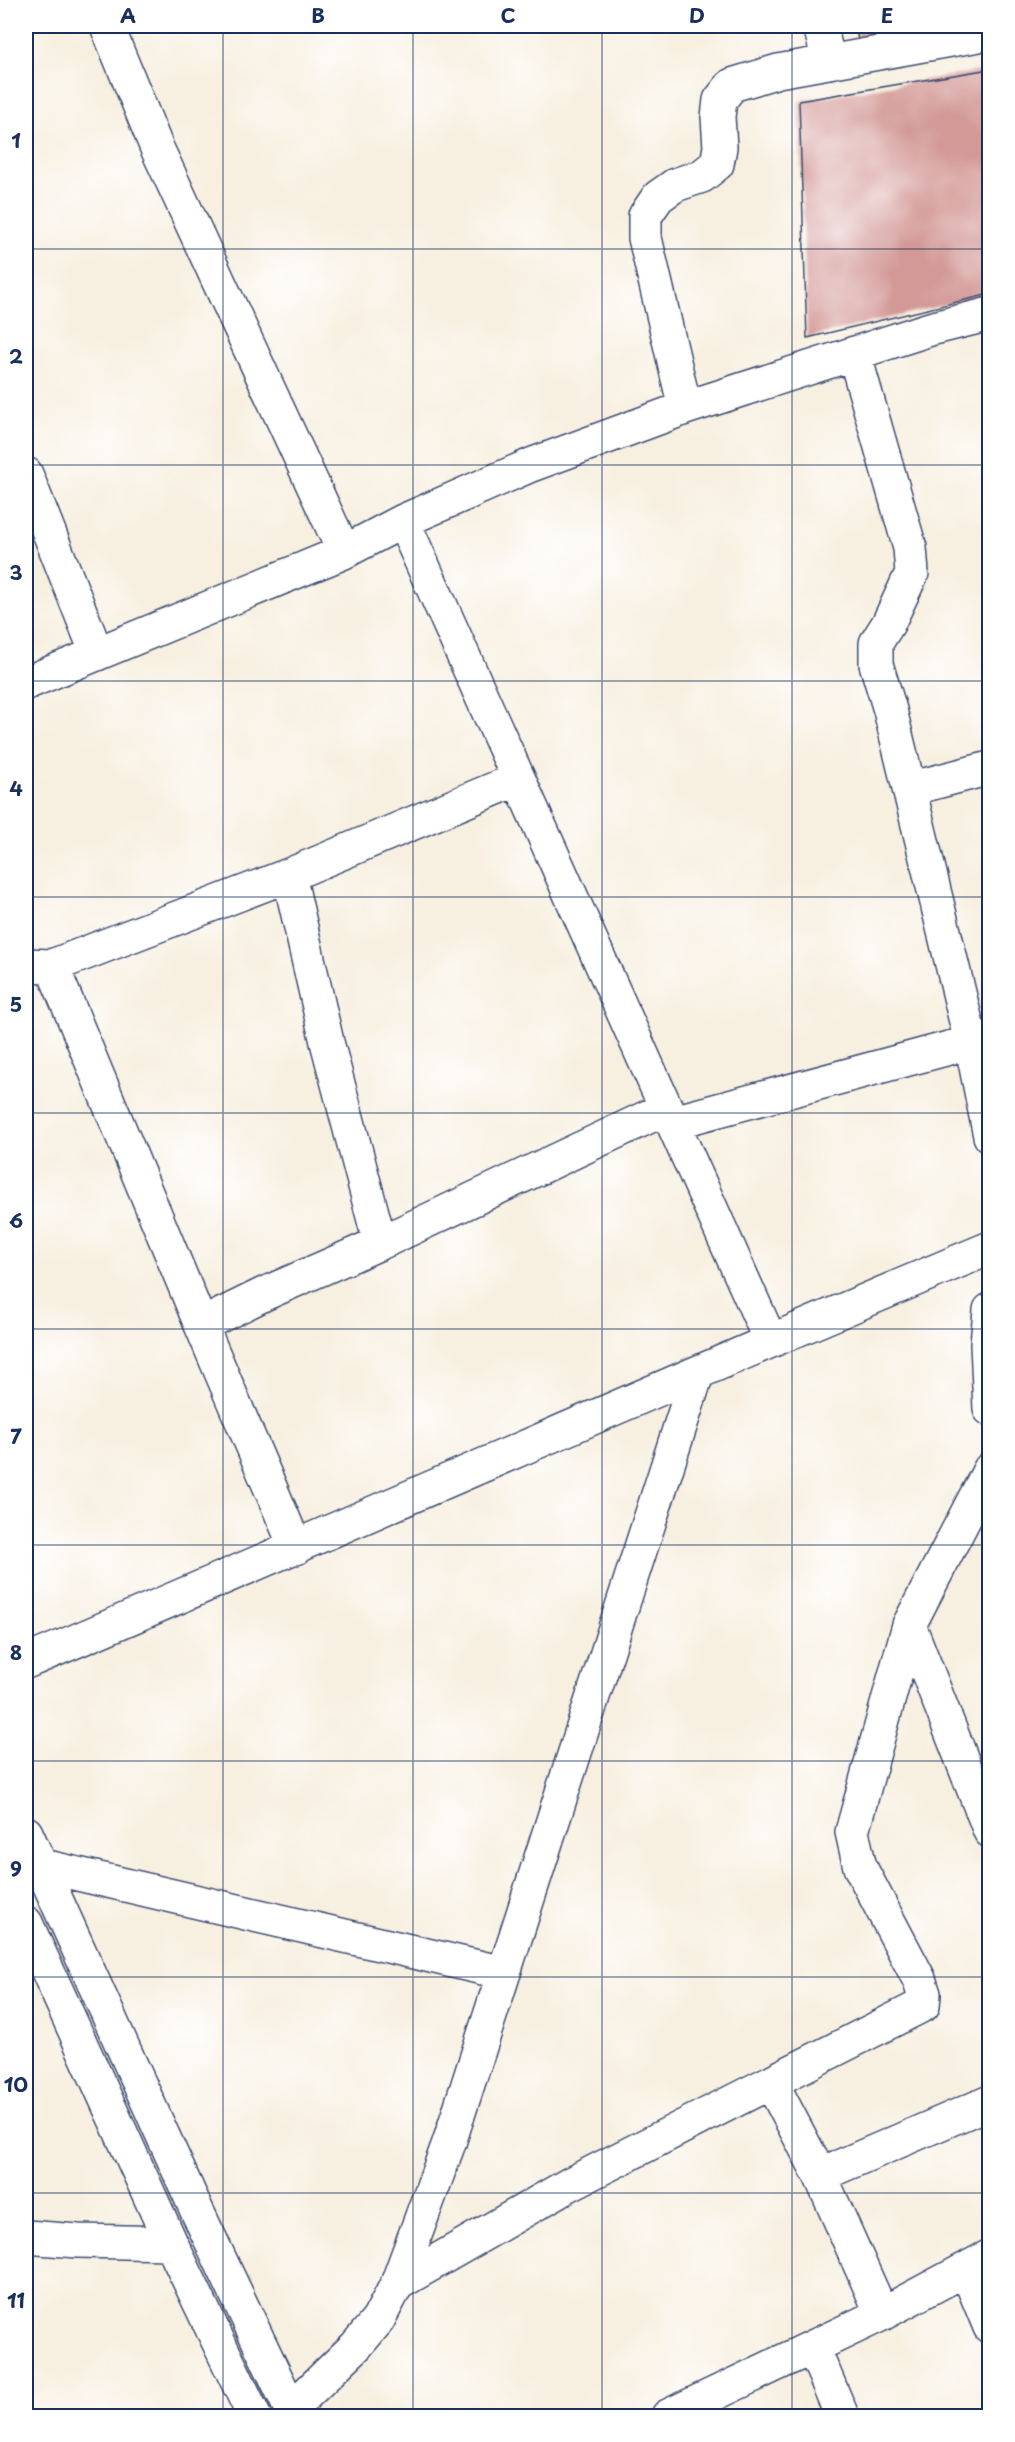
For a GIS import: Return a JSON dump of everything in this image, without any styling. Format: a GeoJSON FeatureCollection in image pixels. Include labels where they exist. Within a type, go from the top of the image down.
{"type":"FeatureCollection","features":[{"type":"Feature","properties":{"kind":"street"},"geometry":{"type":"LineString","coordinates":[[107,26],[156,146],[344,552]]}},
{"type":"Feature","properties":{"kind":"street"},"geometry":{"type":"LineString","coordinates":[[820,26],[829,62]]}},
{"type":"Feature","properties":{"kind":"street"},"geometry":{"type":"LineString","coordinates":[[684,408],[645,238],[645,216],[658,197],[675,185],[702,176],[717,164],[720,147],[718,117],[720,100],[732,85],[778,71],[990,33]]}},
{"type":"Feature","properties":{"kind":"street"},"geometry":{"type":"LineString","coordinates":[[26,683],[344,552],[403,521],[531,465],[684,408],[930,329],[990,314]]}},
{"type":"Feature","properties":{"kind":"street"},"geometry":{"type":"LineString","coordinates":[[854,353],[910,548],[912,573],[888,624],[876,642],[876,664],[980,1039],[990,1136]]}},
{"type":"Feature","properties":{"kind":"street"},"geometry":{"type":"LineString","coordinates":[[26,474],[97,654]]}},
{"type":"Feature","properties":{"kind":"street"},"geometry":{"type":"LineString","coordinates":[[403,521],[770,1340]]}},
{"type":"Feature","properties":{"kind":"street"},"geometry":{"type":"LineString","coordinates":[[909,789],[990,768]]}},
{"type":"Feature","properties":{"kind":"street"},"geometry":{"type":"LineString","coordinates":[[296,1548],[201,1325],[39,966],[289,875],[518,779]]}},
{"type":"Feature","properties":{"kind":"street"},"geometry":{"type":"LineString","coordinates":[[289,875],[327,1042],[380,1243]]}},
{"type":"Feature","properties":{"kind":"street"},"geometry":{"type":"LineString","coordinates":[[201,1325],[264,1293],[670,1115],[980,1039]]}},
{"type":"Feature","properties":{"kind":"street"},"geometry":{"type":"LineString","coordinates":[[26,1662],[296,1548],[697,1374],[770,1340],[990,1248]]}},
{"type":"Feature","properties":{"kind":"street"},"geometry":{"type":"LineString","coordinates":[[990,1310],[987,1344],[990,1409]]}},
{"type":"Feature","properties":{"kind":"street"},"geometry":{"type":"LineString","coordinates":[[26,1833],[197,2211],[292,2413],[378,2320],[397,2284],[449,2143],[697,1374]]}},
{"type":"Feature","properties":{"kind":"street"},"geometry":{"type":"LineString","coordinates":[[397,2284],[570,2184],[923,2005],[924,1994],[920,1979],[860,1867],[852,1832],[909,1625],[990,1469]]}},
{"type":"Feature","properties":{"kind":"street"},"geometry":{"type":"LineString","coordinates":[[909,1625],[990,1831]]}},
{"type":"Feature","properties":{"kind":"street"},"geometry":{"type":"LineString","coordinates":[[39,1865],[504,1973]]}},
{"type":"Feature","properties":{"kind":"street"},"geometry":{"type":"LineString","coordinates":[[26,1923],[171,2243],[254,2416]]}},
{"type":"Feature","properties":{"kind":"street"},"geometry":{"type":"LineString","coordinates":[[771,2082],[820,2175],[882,2314]]}},
{"type":"Feature","properties":{"kind":"street"},"geometry":{"type":"LineString","coordinates":[[820,2175],[990,2102]]}},
{"type":"Feature","properties":{"kind":"street"},"geometry":{"type":"LineString","coordinates":[[26,2237],[78,2241],[171,2243]]}},
{"type":"Feature","properties":{"kind":"street"},"geometry":{"type":"LineString","coordinates":[[668,2416],[882,2314],[978,2263],[990,2327]]}},
{"type":"Feature","properties":{"kind":"street"},"geometry":{"type":"LineString","coordinates":[[813,2347],[842,2416]]}},
{"type":"Feature","properties":{"kind":"building"},"geometry":{"type":"Polygon","coordinates":[[[855,26],[951,26],[951,27],[858,40],[855,26]]]}},
{"type":"Feature","properties":{"kind":"building"},"geometry":{"type":"Polygon","coordinates":[[[990,69],[990,294],[807,338],[799,101],[990,69]]]}}]}
